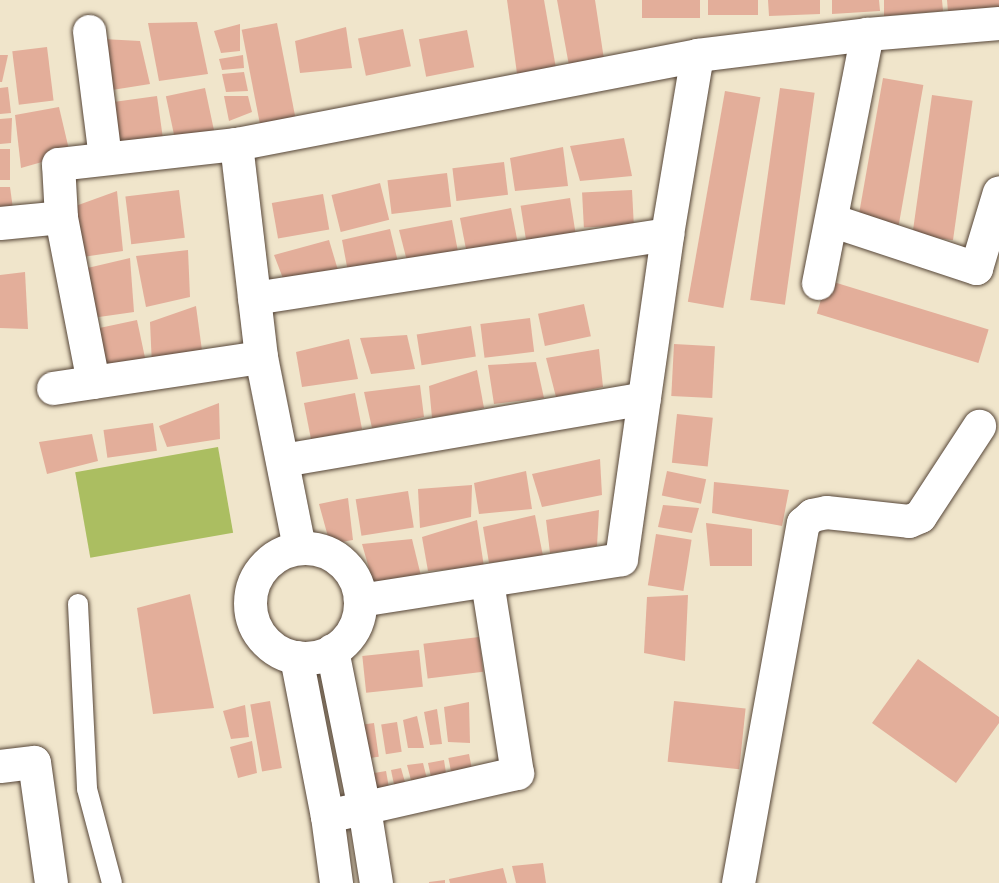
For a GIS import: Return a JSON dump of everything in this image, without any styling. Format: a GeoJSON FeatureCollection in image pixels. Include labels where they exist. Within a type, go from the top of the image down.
{"type":"FeatureCollection","features":[{"type":"Feature","properties":{"kind":"street"},"geometry":{"type":"LineString","coordinates":[[93,382],[61,217],[58,164],[236,144],[697,55],[867,34],[999,23]]}},
{"type":"Feature","properties":{"kind":"street"},"geometry":{"type":"LineString","coordinates":[[89,31],[105,157]]}},
{"type":"Feature","properties":{"kind":"street"},"geometry":{"type":"LineString","coordinates":[[818,283],[867,34]]}},
{"type":"Feature","properties":{"kind":"street"},"geometry":{"type":"LineString","coordinates":[[360,600],[621,559],[667,234],[697,55]]}},
{"type":"Feature","properties":{"kind":"street"},"geometry":{"type":"LineString","coordinates":[[236,144],[261,357],[299,547]]}},
{"type":"Feature","properties":{"kind":"street"},"geometry":{"type":"LineString","coordinates":[[831,220],[976,268],[999,192]]}},
{"type":"Feature","properties":{"kind":"street"},"geometry":{"type":"LineString","coordinates":[[0,223],[61,217]]}},
{"type":"Feature","properties":{"kind":"street"},"geometry":{"type":"LineString","coordinates":[[255,298],[667,234]]}},
{"type":"Feature","properties":{"kind":"street"},"geometry":{"type":"LineString","coordinates":[[53,388],[261,357]]}},
{"type":"Feature","properties":{"kind":"street"},"geometry":{"type":"LineString","coordinates":[[283,460],[644,398]]}},
{"type":"Feature","properties":{"kind":"street"},"geometry":{"type":"LineString","coordinates":[[738,883],[803,523],[812,515],[826,512],[909,521],[920,516],[979,426]]}},
{"type":"Feature","properties":{"kind":"street"},"geometry":{"type":"LineString","coordinates":[[299,547],[316,548],[342,561],[354,579],[360,600],[359,612],[350,634],[332,650],[314,657],[296,657],[279,651],[265,641],[255,626],[250,609],[251,592],[257,575],[268,562],[282,552],[299,547]]}},
{"type":"Feature","properties":{"kind":"street"},"geometry":{"type":"LineString","coordinates":[[327,816],[517,773],[487,581]]}},
{"type":"Feature","properties":{"kind":"street"},"geometry":{"type":"LineString","coordinates":[[332,650],[364,808],[376,883]]}},
{"type":"Feature","properties":{"kind":"street"},"geometry":{"type":"LineString","coordinates":[[296,657],[327,816],[336,883]]}},
{"type":"Feature","properties":{"kind":"street"},"geometry":{"type":"LineString","coordinates":[[0,766],[34,762],[51,883]]}},
{"type":"Feature","properties":{"kind":"lane"},"geometry":{"type":"LineString","coordinates":[[78,604],[87,789],[112,883]]}},
{"type":"Feature","properties":{"kind":"green space"},"geometry":{"type":"Polygon","coordinates":[[[218,447],[233,533],[90,558],[75,472],[218,447]]]}},
{"type":"Feature","properties":{"kind":"building"},"geometry":{"type":"Polygon","coordinates":[[[507,0],[544,0],[557,74],[518,81],[507,0]]]}},
{"type":"Feature","properties":{"kind":"building"},"geometry":{"type":"Polygon","coordinates":[[[557,0],[595,0],[605,66],[570,71],[557,0]]]}},
{"type":"Feature","properties":{"kind":"building"},"geometry":{"type":"Polygon","coordinates":[[[642,0],[700,0],[700,18],[642,18],[642,0]]]}},
{"type":"Feature","properties":{"kind":"building"},"geometry":{"type":"Polygon","coordinates":[[[708,0],[758,0],[758,15],[708,15],[708,0]]]}},
{"type":"Feature","properties":{"kind":"building"},"geometry":{"type":"Polygon","coordinates":[[[768,0],[820,0],[820,14],[769,16],[768,0]]]}},
{"type":"Feature","properties":{"kind":"building"},"geometry":{"type":"Polygon","coordinates":[[[832,0],[879,0],[880,11],[832,14],[832,0]]]}},
{"type":"Feature","properties":{"kind":"building"},"geometry":{"type":"Polygon","coordinates":[[[884,0],[942,0],[943,11],[884,16],[884,0]]]}},
{"type":"Feature","properties":{"kind":"building"},"geometry":{"type":"Polygon","coordinates":[[[947,0],[999,0],[999,10],[948,12],[947,0]]]}},
{"type":"Feature","properties":{"kind":"building"},"geometry":{"type":"Polygon","coordinates":[[[197,22],[208,74],[159,81],[148,23],[197,22]]]}},
{"type":"Feature","properties":{"kind":"building"},"geometry":{"type":"Polygon","coordinates":[[[277,23],[298,129],[262,136],[242,30],[277,23]]]}},
{"type":"Feature","properties":{"kind":"building"},"geometry":{"type":"Polygon","coordinates":[[[240,24],[240,51],[221,53],[214,31],[240,24]]]}},
{"type":"Feature","properties":{"kind":"building"},"geometry":{"type":"Polygon","coordinates":[[[346,27],[352,68],[300,73],[295,41],[346,27]]]}},
{"type":"Feature","properties":{"kind":"building"},"geometry":{"type":"Polygon","coordinates":[[[403,29],[411,66],[366,76],[358,39],[403,29]]]}},
{"type":"Feature","properties":{"kind":"building"},"geometry":{"type":"Polygon","coordinates":[[[467,30],[474,67],[426,77],[419,39],[467,30]]]}},
{"type":"Feature","properties":{"kind":"building"},"geometry":{"type":"Polygon","coordinates":[[[103,39],[140,41],[150,84],[112,90],[103,39]]]}},
{"type":"Feature","properties":{"kind":"building"},"geometry":{"type":"Polygon","coordinates":[[[47,47],[54,101],[19,105],[12,51],[47,47]]]}},
{"type":"Feature","properties":{"kind":"building"},"geometry":{"type":"Polygon","coordinates":[[[0,55],[8,55],[2,82],[0,82],[0,55]]]}},
{"type":"Feature","properties":{"kind":"building"},"geometry":{"type":"Polygon","coordinates":[[[243,55],[244,68],[222,70],[219,59],[243,55]]]}},
{"type":"Feature","properties":{"kind":"building"},"geometry":{"type":"Polygon","coordinates":[[[244,72],[248,91],[226,92],[222,74],[244,72]]]}},
{"type":"Feature","properties":{"kind":"building"},"geometry":{"type":"Polygon","coordinates":[[[883,78],[923,85],[899,225],[858,218],[883,78]]]}},
{"type":"Feature","properties":{"kind":"building"},"geometry":{"type":"Polygon","coordinates":[[[8,87],[11,113],[0,114],[0,88],[8,87]]]}},
{"type":"Feature","properties":{"kind":"building"},"geometry":{"type":"Polygon","coordinates":[[[205,88],[216,138],[176,146],[166,96],[205,88]]]}},
{"type":"Feature","properties":{"kind":"building"},"geometry":{"type":"Polygon","coordinates":[[[780,88],[815,93],[785,305],[750,300],[780,88]]]}},
{"type":"Feature","properties":{"kind":"building"},"geometry":{"type":"Polygon","coordinates":[[[725,91],[760,97],[723,308],[688,302],[725,91]]]}},
{"type":"Feature","properties":{"kind":"building"},"geometry":{"type":"Polygon","coordinates":[[[932,95],[973,101],[953,240],[912,235],[932,95]]]}},
{"type":"Feature","properties":{"kind":"building"},"geometry":{"type":"Polygon","coordinates":[[[157,96],[164,146],[120,152],[113,102],[157,96]]]}},
{"type":"Feature","properties":{"kind":"building"},"geometry":{"type":"Polygon","coordinates":[[[224,96],[248,96],[252,112],[229,121],[224,96]]]}},
{"type":"Feature","properties":{"kind":"building"},"geometry":{"type":"Polygon","coordinates":[[[59,107],[70,154],[21,168],[15,115],[59,107]]]}},
{"type":"Feature","properties":{"kind":"building"},"geometry":{"type":"Polygon","coordinates":[[[12,118],[11,143],[0,144],[0,119],[12,118]]]}},
{"type":"Feature","properties":{"kind":"building"},"geometry":{"type":"Polygon","coordinates":[[[624,138],[632,176],[580,181],[570,146],[624,138]]]}},
{"type":"Feature","properties":{"kind":"building"},"geometry":{"type":"Polygon","coordinates":[[[563,147],[568,186],[515,191],[510,158],[563,147]]]}},
{"type":"Feature","properties":{"kind":"building"},"geometry":{"type":"Polygon","coordinates":[[[0,149],[10,149],[10,180],[0,180],[0,149]]]}},
{"type":"Feature","properties":{"kind":"building"},"geometry":{"type":"Polygon","coordinates":[[[504,162],[508,195],[456,201],[452,168],[504,162]]]}},
{"type":"Feature","properties":{"kind":"building"},"geometry":{"type":"Polygon","coordinates":[[[447,173],[451,207],[392,214],[387,180],[447,173]]]}},
{"type":"Feature","properties":{"kind":"building"},"geometry":{"type":"Polygon","coordinates":[[[380,183],[389,220],[341,232],[331,195],[380,183]]]}},
{"type":"Feature","properties":{"kind":"building"},"geometry":{"type":"Polygon","coordinates":[[[0,187],[10,187],[14,216],[0,217],[0,187]]]}},
{"type":"Feature","properties":{"kind":"building"},"geometry":{"type":"Polygon","coordinates":[[[179,190],[185,238],[131,244],[125,197],[179,190]]]}},
{"type":"Feature","properties":{"kind":"building"},"geometry":{"type":"Polygon","coordinates":[[[632,190],[634,225],[584,228],[582,193],[632,190]]]}},
{"type":"Feature","properties":{"kind":"building"},"geometry":{"type":"Polygon","coordinates":[[[117,191],[123,251],[76,258],[70,208],[117,191]]]}},
{"type":"Feature","properties":{"kind":"building"},"geometry":{"type":"Polygon","coordinates":[[[323,194],[329,229],[278,238],[272,203],[323,194]]]}},
{"type":"Feature","properties":{"kind":"building"},"geometry":{"type":"Polygon","coordinates":[[[570,198],[576,235],[526,242],[521,206],[570,198]]]}},
{"type":"Feature","properties":{"kind":"building"},"geometry":{"type":"Polygon","coordinates":[[[511,208],[518,245],[467,255],[460,218],[511,208]]]}},
{"type":"Feature","properties":{"kind":"building"},"geometry":{"type":"Polygon","coordinates":[[[452,220],[459,257],[407,261],[399,230],[452,220]]]}},
{"type":"Feature","properties":{"kind":"building"},"geometry":{"type":"Polygon","coordinates":[[[390,229],[399,266],[348,272],[342,240],[390,229]]]}},
{"type":"Feature","properties":{"kind":"building"},"geometry":{"type":"Polygon","coordinates":[[[329,240],[340,277],[284,281],[274,255],[329,240]]]}},
{"type":"Feature","properties":{"kind":"building"},"geometry":{"type":"Polygon","coordinates":[[[188,250],[190,297],[146,307],[136,256],[188,250]]]}},
{"type":"Feature","properties":{"kind":"building"},"geometry":{"type":"Polygon","coordinates":[[[130,258],[134,312],[85,319],[79,270],[130,258]]]}},
{"type":"Feature","properties":{"kind":"building"},"geometry":{"type":"Polygon","coordinates":[[[25,272],[28,329],[0,328],[0,275],[25,272]]]}},
{"type":"Feature","properties":{"kind":"building"},"geometry":{"type":"Polygon","coordinates":[[[827,280],[989,329],[978,363],[817,313],[827,280]]]}},
{"type":"Feature","properties":{"kind":"building"},"geometry":{"type":"Polygon","coordinates":[[[584,304],[591,336],[545,346],[538,314],[584,304]]]}},
{"type":"Feature","properties":{"kind":"building"},"geometry":{"type":"Polygon","coordinates":[[[196,306],[203,358],[152,366],[150,322],[196,306]]]}},
{"type":"Feature","properties":{"kind":"building"},"geometry":{"type":"Polygon","coordinates":[[[530,318],[534,352],[485,358],[480,324],[530,318]]]}},
{"type":"Feature","properties":{"kind":"building"},"geometry":{"type":"Polygon","coordinates":[[[137,320],[147,367],[100,377],[90,330],[137,320]]]}},
{"type":"Feature","properties":{"kind":"building"},"geometry":{"type":"Polygon","coordinates":[[[471,326],[476,357],[422,365],[417,335],[471,326]]]}},
{"type":"Feature","properties":{"kind":"building"},"geometry":{"type":"Polygon","coordinates":[[[407,335],[415,369],[371,374],[360,338],[407,335]]]}},
{"type":"Feature","properties":{"kind":"building"},"geometry":{"type":"Polygon","coordinates":[[[349,339],[358,379],[302,387],[296,352],[349,339]]]}},
{"type":"Feature","properties":{"kind":"building"},"geometry":{"type":"Polygon","coordinates":[[[674,344],[715,346],[712,398],[671,396],[674,344]]]}},
{"type":"Feature","properties":{"kind":"building"},"geometry":{"type":"Polygon","coordinates":[[[599,349],[603,387],[556,397],[546,358],[599,349]]]}},
{"type":"Feature","properties":{"kind":"building"},"geometry":{"type":"Polygon","coordinates":[[[536,362],[544,398],[494,404],[488,365],[536,362]]]}},
{"type":"Feature","properties":{"kind":"building"},"geometry":{"type":"Polygon","coordinates":[[[477,370],[484,408],[432,418],[429,386],[477,370]]]}},
{"type":"Feature","properties":{"kind":"building"},"geometry":{"type":"Polygon","coordinates":[[[420,385],[424,417],[372,428],[364,392],[420,385]]]}},
{"type":"Feature","properties":{"kind":"building"},"geometry":{"type":"Polygon","coordinates":[[[355,393],[362,429],[311,439],[304,403],[355,393]]]}},
{"type":"Feature","properties":{"kind":"building"},"geometry":{"type":"Polygon","coordinates":[[[219,403],[220,439],[167,447],[159,426],[219,403]]]}},
{"type":"Feature","properties":{"kind":"building"},"geometry":{"type":"Polygon","coordinates":[[[677,414],[713,418],[708,466],[672,463],[677,414]]]}},
{"type":"Feature","properties":{"kind":"building"},"geometry":{"type":"Polygon","coordinates":[[[153,423],[157,451],[107,458],[103,430],[153,423]]]}},
{"type":"Feature","properties":{"kind":"building"},"geometry":{"type":"Polygon","coordinates":[[[92,434],[98,461],[47,474],[39,442],[92,434]]]}},
{"type":"Feature","properties":{"kind":"building"},"geometry":{"type":"Polygon","coordinates":[[[600,459],[602,495],[542,507],[532,474],[600,459]]]}},
{"type":"Feature","properties":{"kind":"building"},"geometry":{"type":"Polygon","coordinates":[[[526,471],[532,509],[479,514],[474,483],[526,471]]]}},
{"type":"Feature","properties":{"kind":"building"},"geometry":{"type":"Polygon","coordinates":[[[667,471],[706,479],[701,504],[662,495],[667,471]]]}},
{"type":"Feature","properties":{"kind":"building"},"geometry":{"type":"Polygon","coordinates":[[[714,482],[789,490],[782,526],[712,513],[714,482]]]}},
{"type":"Feature","properties":{"kind":"building"},"geometry":{"type":"Polygon","coordinates":[[[472,485],[471,517],[420,528],[418,489],[472,485]]]}},
{"type":"Feature","properties":{"kind":"building"},"geometry":{"type":"Polygon","coordinates":[[[408,491],[414,528],[361,536],[356,499],[408,491]]]}},
{"type":"Feature","properties":{"kind":"building"},"geometry":{"type":"Polygon","coordinates":[[[348,498],[353,540],[330,544],[319,504],[348,498]]]}},
{"type":"Feature","properties":{"kind":"building"},"geometry":{"type":"Polygon","coordinates":[[[663,505],[699,508],[692,533],[658,527],[663,505]]]}},
{"type":"Feature","properties":{"kind":"building"},"geometry":{"type":"Polygon","coordinates":[[[599,510],[597,546],[550,553],[546,520],[599,510]]]}},
{"type":"Feature","properties":{"kind":"building"},"geometry":{"type":"Polygon","coordinates":[[[535,515],[543,556],[489,563],[483,527],[535,515]]]}},
{"type":"Feature","properties":{"kind":"building"},"geometry":{"type":"Polygon","coordinates":[[[477,520],[484,567],[428,571],[422,537],[477,520]]]}},
{"type":"Feature","properties":{"kind":"building"},"geometry":{"type":"Polygon","coordinates":[[[706,523],[752,529],[752,566],[710,566],[706,523]]]}},
{"type":"Feature","properties":{"kind":"building"},"geometry":{"type":"Polygon","coordinates":[[[656,534],[692,540],[683,591],[648,585],[656,534]]]}},
{"type":"Feature","properties":{"kind":"building"},"geometry":{"type":"Polygon","coordinates":[[[412,539],[421,576],[374,586],[362,544],[412,539]]]}},
{"type":"Feature","properties":{"kind":"building"},"geometry":{"type":"Polygon","coordinates":[[[190,594],[214,708],[153,714],[137,608],[190,594]]]}},
{"type":"Feature","properties":{"kind":"building"},"geometry":{"type":"Polygon","coordinates":[[[688,595],[685,661],[644,653],[647,597],[688,595]]]}},
{"type":"Feature","properties":{"kind":"building"},"geometry":{"type":"Polygon","coordinates":[[[479,637],[483,672],[428,679],[423,644],[479,637]]]}},
{"type":"Feature","properties":{"kind":"building"},"geometry":{"type":"Polygon","coordinates":[[[419,650],[423,687],[366,693],[362,656],[419,650]]]}},
{"type":"Feature","properties":{"kind":"building"},"geometry":{"type":"Polygon","coordinates":[[[918,659],[999,717],[999,723],[956,783],[872,723],[918,659]]]}},
{"type":"Feature","properties":{"kind":"building"},"geometry":{"type":"Polygon","coordinates":[[[270,701],[282,768],[262,771],[250,704],[270,701]]]}},
{"type":"Feature","properties":{"kind":"building"},"geometry":{"type":"Polygon","coordinates":[[[674,701],[746,709],[739,769],[668,762],[674,701]]]}},
{"type":"Feature","properties":{"kind":"building"},"geometry":{"type":"Polygon","coordinates":[[[469,702],[470,743],[448,742],[444,707],[469,702]]]}},
{"type":"Feature","properties":{"kind":"building"},"geometry":{"type":"Polygon","coordinates":[[[245,705],[249,737],[231,739],[223,711],[245,705]]]}},
{"type":"Feature","properties":{"kind":"building"},"geometry":{"type":"Polygon","coordinates":[[[437,709],[442,744],[430,745],[424,712],[437,709]]]}},
{"type":"Feature","properties":{"kind":"building"},"geometry":{"type":"Polygon","coordinates":[[[417,716],[424,748],[408,748],[403,720],[417,716]]]}},
{"type":"Feature","properties":{"kind":"building"},"geometry":{"type":"Polygon","coordinates":[[[397,722],[402,752],[386,754],[381,725],[397,722]]]}},
{"type":"Feature","properties":{"kind":"building"},"geometry":{"type":"Polygon","coordinates":[[[374,723],[379,757],[361,759],[356,726],[374,723]]]}},
{"type":"Feature","properties":{"kind":"building"},"geometry":{"type":"Polygon","coordinates":[[[252,741],[257,773],[238,778],[230,747],[252,741]]]}},
{"type":"Feature","properties":{"kind":"building"},"geometry":{"type":"Polygon","coordinates":[[[469,754],[474,780],[453,784],[448,758],[469,754]]]}},
{"type":"Feature","properties":{"kind":"building"},"geometry":{"type":"Polygon","coordinates":[[[444,760],[448,786],[433,786],[428,763],[444,760]]]}},
{"type":"Feature","properties":{"kind":"building"},"geometry":{"type":"Polygon","coordinates":[[[423,763],[429,787],[413,788],[407,765],[423,763]]]}},
{"type":"Feature","properties":{"kind":"building"},"geometry":{"type":"Polygon","coordinates":[[[401,768],[408,793],[396,794],[391,770],[401,768]]]}},
{"type":"Feature","properties":{"kind":"building"},"geometry":{"type":"Polygon","coordinates":[[[386,771],[391,798],[369,801],[364,775],[386,771]]]}},
{"type":"Feature","properties":{"kind":"building"},"geometry":{"type":"Polygon","coordinates":[[[543,863],[546,883],[516,883],[512,866],[543,863]]]}},
{"type":"Feature","properties":{"kind":"building"},"geometry":{"type":"Polygon","coordinates":[[[503,868],[507,883],[450,883],[449,879],[503,868]]]}},
{"type":"Feature","properties":{"kind":"building"},"geometry":{"type":"Polygon","coordinates":[[[445,880],[445,883],[429,883],[429,882],[445,880]]]}}]}
